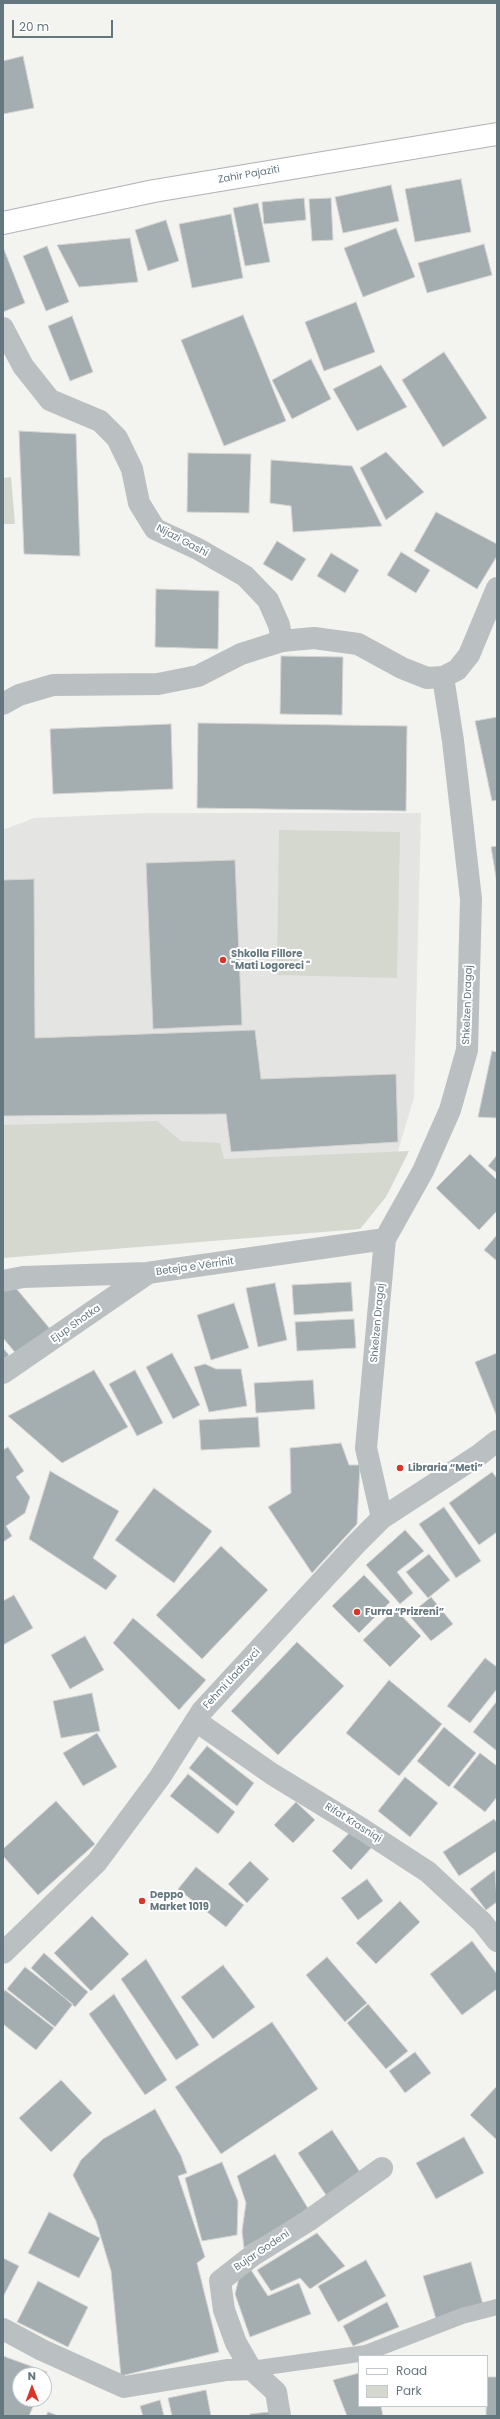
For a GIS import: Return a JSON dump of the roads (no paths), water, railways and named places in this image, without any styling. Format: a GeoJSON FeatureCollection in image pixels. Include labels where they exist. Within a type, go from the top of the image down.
{"type":"FeatureCollection","features":[{"type":"Feature","properties":{"kind":"main road","name":"Zahir Pajaziti"},"geometry":{"type":"LineString","coordinates":[[3,223],[154,191],[497,134]]}},
{"type":"Feature","properties":{"kind":"street","name":"Nijazi Gashi"},"geometry":{"type":"LineString","coordinates":[[3,328],[23,366],[50,400],[100,421],[117,438],[132,470],[139,504],[155,529],[246,576],[268,600],[279,625],[282,641]]}},
{"type":"Feature","properties":{"kind":"street"},"geometry":{"type":"LineString","coordinates":[[3,704],[19,695],[53,685],[158,684],[198,676],[241,654],[282,641],[314,638],[358,644],[414,673],[427,678],[442,677],[457,670],[469,655],[497,588]]}},
{"type":"Feature","properties":{"kind":"street","name":"Shkelzen Dragaj"},"geometry":{"type":"LineString","coordinates":[[382,1518],[366,1448],[385,1239],[423,1171],[450,1110],[467,1050],[471,899],[453,740],[442,677]]}},
{"type":"Feature","properties":{"kind":"street","name":"Beteja e Vërrinit"},"geometry":{"type":"LineString","coordinates":[[3,1281],[23,1277],[147,1273],[385,1239]]}},
{"type":"Feature","properties":{"kind":"street","name":"Ejup Shotka"},"geometry":{"type":"LineString","coordinates":[[3,1373],[147,1273]]}},
{"type":"Feature","properties":{"kind":"street","name":"Fehmi Lladrovci"},"geometry":{"type":"LineString","coordinates":[[3,1952],[97,1862],[160,1777],[202,1711],[382,1518],[479,1455],[497,1441]]}},
{"type":"Feature","properties":{"kind":"street","name":"Rifat Krasniqi"},"geometry":{"type":"LineString","coordinates":[[196,1721],[272,1774],[362,1829],[428,1872],[482,1922],[497,1941]]}},
{"type":"Feature","properties":{"kind":"street","name":"Bujar Godeni"},"geometry":{"type":"LineString","coordinates":[[280,2416],[276,2392],[251,2369],[236,2343],[224,2310],[220,2281],[252,2256],[308,2221],[382,2168]]}},
{"type":"Feature","properties":{"kind":"street"},"geometry":{"type":"LineString","coordinates":[[3,2329],[42,2350],[124,2387],[227,2370],[251,2369]]}},
{"type":"Feature","properties":{"kind":"lane"},"geometry":{"type":"LineString","coordinates":[[251,2369],[366,2353],[462,2316],[497,2307]]}},
{"type":"Feature","properties":{"kind":"place","name":"Shkolla Fillore \"Mati Logoreci \""},"geometry":{"type":"Point","coordinates":[223,960]}},
{"type":"Feature","properties":{"kind":"place","name":"Libraria “Meti”"},"geometry":{"type":"Point","coordinates":[400,1468]}},
{"type":"Feature","properties":{"kind":"place","name":"Furra “Prizreni”"},"geometry":{"type":"Point","coordinates":[357,1612]}},
{"type":"Feature","properties":{"kind":"place","name":"Deppo Market 1019"},"geometry":{"type":"Point","coordinates":[142,1901]}}]}
